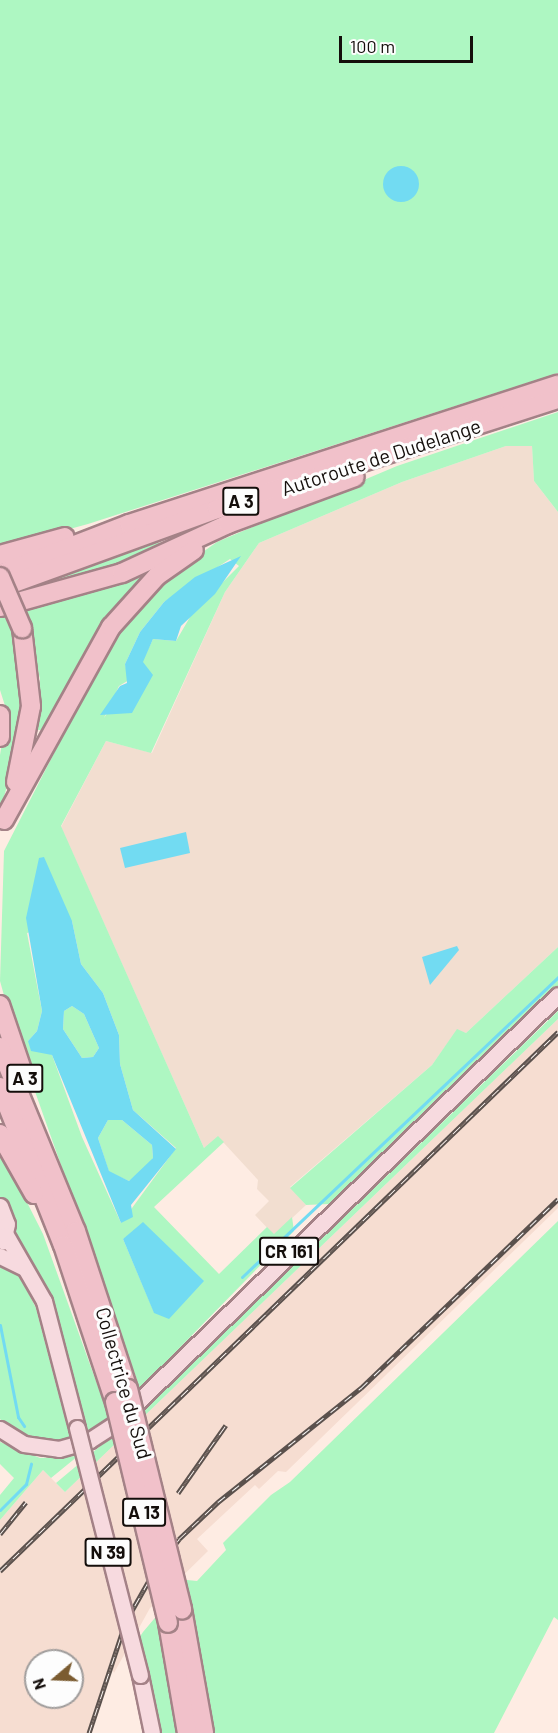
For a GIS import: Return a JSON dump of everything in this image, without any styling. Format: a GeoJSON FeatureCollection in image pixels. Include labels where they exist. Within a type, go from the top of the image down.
{"type":"FeatureCollection","features":[{"type":"Feature","properties":{"kind":"highway","name":"Autoroute de Dudelange"},"geometry":{"type":"LineString","coordinates":[[0,576],[129,524],[558,385]]}},
{"type":"Feature","properties":{"kind":"highway","name":"Autoroute de Dudelange"},"geometry":{"type":"LineString","coordinates":[[0,588],[217,509],[558,399]]}},
{"type":"Feature","properties":{"kind":"highway","name":"A 3"},"geometry":{"type":"LineString","coordinates":[[0,607],[94,583],[484,424]]}},
{"type":"Feature","properties":{"kind":"highway","name":"A 3"},"geometry":{"type":"LineString","coordinates":[[2,825],[82,676],[133,600],[182,558],[271,509]]}},
{"type":"Feature","properties":{"kind":"highway","name":"A 3"},"geometry":{"type":"LineString","coordinates":[[0,555],[129,524]]}},
{"type":"Feature","properties":{"kind":"highway","name":"A 3"},"geometry":{"type":"LineString","coordinates":[[0,576],[22,628],[31,706],[21,764],[2,825]]}},
{"type":"Feature","properties":{"kind":"highway"},"geometry":{"type":"LineString","coordinates":[[0,715],[0,737]]}},
{"type":"Feature","properties":{"kind":"highway","name":"A 3"},"geometry":{"type":"LineString","coordinates":[[0,1005],[46,1153]]}},
{"type":"Feature","properties":{"kind":"highway","name":"Collectrice du Sud"},"geometry":{"type":"LineString","coordinates":[[0,1047],[46,1153],[122,1395],[182,1609],[204,1733]]}},
{"type":"Feature","properties":{"kind":"highway","name":"Collectrice du Sud"},"geometry":{"type":"LineString","coordinates":[[0,1088],[122,1395],[168,1623],[187,1733]]}},
{"type":"Feature","properties":{"kind":"highway"},"geometry":{"type":"LineString","coordinates":[[0,1134],[63,1245]]}},
{"type":"Feature","properties":{"kind":"main road","name":"CR 161"},"geometry":{"type":"LineString","coordinates":[[0,1429],[24,1444],[59,1449],[90,1440],[116,1423],[558,995]]}},
{"type":"Feature","properties":{"kind":"main road"},"geometry":{"type":"LineString","coordinates":[[0,1206],[3,1241]]}},
{"type":"Feature","properties":{"kind":"main road","name":"N 39"},"geometry":{"type":"LineString","coordinates":[[3,1241],[26,1268],[44,1301],[140,1675],[152,1733]]}},
{"type":"Feature","properties":{"kind":"main road"},"geometry":{"type":"LineString","coordinates":[[0,1256],[26,1268]]}},
{"type":"Feature","properties":{"kind":"shaded area"},"geometry":{"type":"Polygon","coordinates":[[[506,446],[532,446],[534,481],[558,512],[558,947],[466,1033],[457,1030],[432,1065],[290,1187],[306,1205],[274,1235],[255,1215],[269,1201],[257,1189],[258,1180],[223,1142],[204,1148],[61,827],[106,741],[152,753],[225,592],[259,543],[402,482],[506,446]]]}},
{"type":"Feature","properties":{"kind":"shaded area"},"geometry":{"type":"Polygon","coordinates":[[[558,1019],[558,1208],[286,1472],[278,1471],[259,1489],[255,1485],[197,1539],[208,1551],[150,1608],[114,1673],[111,1666],[92,1733],[0,1733],[0,1520],[43,1470],[65,1492],[558,1019]]]}},
{"type":"Feature","properties":{"kind":"green space"},"geometry":{"type":"Polygon","coordinates":[[[0,0],[558,0],[558,373],[88,524],[0,548],[0,0]]]}},
{"type":"Feature","properties":{"kind":"green space"},"geometry":{"type":"Polygon","coordinates":[[[558,412],[558,512],[534,481],[532,446],[506,446],[402,482],[259,543],[225,592],[151,753],[106,741],[61,826],[204,1148],[218,1136],[224,1142],[154,1207],[219,1274],[267,1227],[274,1234],[292,1217],[294,1231],[109,1420],[87,1434],[58,1443],[13,1431],[0,1419],[0,1265],[20,1277],[36,1308],[68,1430],[82,1427],[0,1201],[0,1149],[43,1234],[106,1409],[137,1380],[15,1035],[0,981],[4,851],[115,634],[153,587],[217,542],[397,466],[558,412]],[[230,559],[164,602],[140,632],[125,664],[129,680],[119,686],[104,718],[142,662],[153,639],[176,641],[193,612],[239,566],[230,559]],[[72,921],[27,933],[42,1011],[37,1031],[28,1041],[52,1055],[82,1137],[121,1223],[176,1148],[133,1110],[120,1064],[119,1035],[103,993],[81,964],[72,921]],[[136,1232],[123,1239],[154,1312],[136,1232]]]}},
{"type":"Feature","properties":{"kind":"green space"},"geometry":{"type":"Polygon","coordinates":[[[175,542],[120,567],[26,594],[23,589],[150,543],[175,542]]]}},
{"type":"Feature","properties":{"kind":"green space"},"geometry":{"type":"Polygon","coordinates":[[[166,563],[123,599],[75,671],[46,730],[37,730],[40,679],[23,606],[166,563]]]}},
{"type":"Feature","properties":{"kind":"green space"},"geometry":{"type":"Polygon","coordinates":[[[8,610],[25,691],[22,733],[0,811],[0,755],[7,712],[0,690],[0,612],[8,610]]]}},
{"type":"Feature","properties":{"kind":"green space"},"geometry":{"type":"Polygon","coordinates":[[[558,947],[558,986],[329,1204],[306,1205],[290,1188],[432,1065],[457,1029],[466,1033],[558,947]]]}},
{"type":"Feature","properties":{"kind":"green space"},"geometry":{"type":"Polygon","coordinates":[[[72,1006],[84,1014],[99,1048],[93,1057],[82,1058],[63,1029],[64,1011],[72,1006]]]}},
{"type":"Feature","properties":{"kind":"green space"},"geometry":{"type":"Polygon","coordinates":[[[558,1011],[558,1019],[65,1492],[56,1483],[147,1407],[558,1011]]]}},
{"type":"Feature","properties":{"kind":"green space"},"geometry":{"type":"Polygon","coordinates":[[[108,1120],[122,1120],[152,1145],[153,1158],[144,1172],[129,1181],[109,1172],[98,1138],[108,1120]]]}},
{"type":"Feature","properties":{"kind":"green space"},"geometry":{"type":"Polygon","coordinates":[[[558,1221],[558,1620],[554,1617],[494,1733],[213,1733],[191,1600],[160,1632],[178,1733],[157,1733],[139,1638],[143,1632],[187,1580],[197,1581],[226,1550],[223,1543],[271,1495],[290,1482],[558,1221]]]}},
{"type":"Feature","properties":{"kind":"green space"},"geometry":{"type":"Polygon","coordinates":[[[0,1442],[40,1458],[78,1456],[51,1478],[43,1470],[0,1520],[0,1495],[14,1478],[0,1464],[0,1442]]]}},
{"type":"Feature","properties":{"kind":"water"},"geometry":{"type":"Polygon","coordinates":[[[401,166],[414,171],[419,184],[414,197],[401,202],[388,197],[383,184],[388,171],[401,166]]]}},
{"type":"Feature","properties":{"kind":"water"},"geometry":{"type":"Polygon","coordinates":[[[241,556],[215,594],[181,626],[176,641],[153,639],[143,662],[153,675],[132,713],[100,715],[120,686],[127,683],[125,664],[140,632],[164,602],[195,577],[241,556]]]}},
{"type":"Feature","properties":{"kind":"water"},"geometry":{"type":"Polygon","coordinates":[[[186,832],[190,853],[125,868],[120,848],[186,832]]]}},
{"type":"Feature","properties":{"kind":"water"},"geometry":{"type":"Polygon","coordinates":[[[44,857],[72,921],[81,964],[103,993],[119,1035],[120,1064],[133,1110],[176,1149],[131,1205],[133,1217],[121,1223],[52,1055],[31,1051],[28,1041],[37,1031],[42,1011],[26,918],[39,858],[44,857]],[[72,1006],[64,1011],[63,1029],[82,1058],[93,1057],[99,1048],[84,1014],[72,1006]],[[108,1120],[98,1138],[109,1171],[129,1181],[153,1158],[152,1145],[122,1120],[108,1120]]]}},
{"type":"Feature","properties":{"kind":"water"},"geometry":{"type":"Polygon","coordinates":[[[457,946],[459,950],[430,985],[422,957],[457,946]]]}},
{"type":"Feature","properties":{"kind":"water"},"geometry":{"type":"Polygon","coordinates":[[[143,1222],[204,1281],[169,1319],[154,1313],[123,1239],[143,1222]]]}},
{"type":"Feature","properties":{"kind":"waterway"},"geometry":{"type":"LineString","coordinates":[[242,1277],[558,977]]}},
{"type":"Feature","properties":{"kind":"waterway"},"geometry":{"type":"LineString","coordinates":[[0,1325],[18,1417],[24,1426]]}},
{"type":"Feature","properties":{"kind":"waterway"},"geometry":{"type":"LineString","coordinates":[[0,1510],[26,1484],[31,1464]]}},
{"type":"Feature","properties":{"kind":"railway"},"geometry":{"type":"LineString","coordinates":[[0,1571],[558,1032]]}},
{"type":"Feature","properties":{"kind":"railway"},"geometry":{"type":"LineString","coordinates":[[89,1733],[126,1621],[155,1570],[179,1539],[218,1502],[361,1388],[558,1199]]}},
{"type":"Feature","properties":{"kind":"railway"},"geometry":{"type":"LineString","coordinates":[[178,1493],[226,1425]]}},
{"type":"Feature","properties":{"kind":"railway"},"geometry":{"type":"LineString","coordinates":[[0,1534],[26,1502]]}}]}
